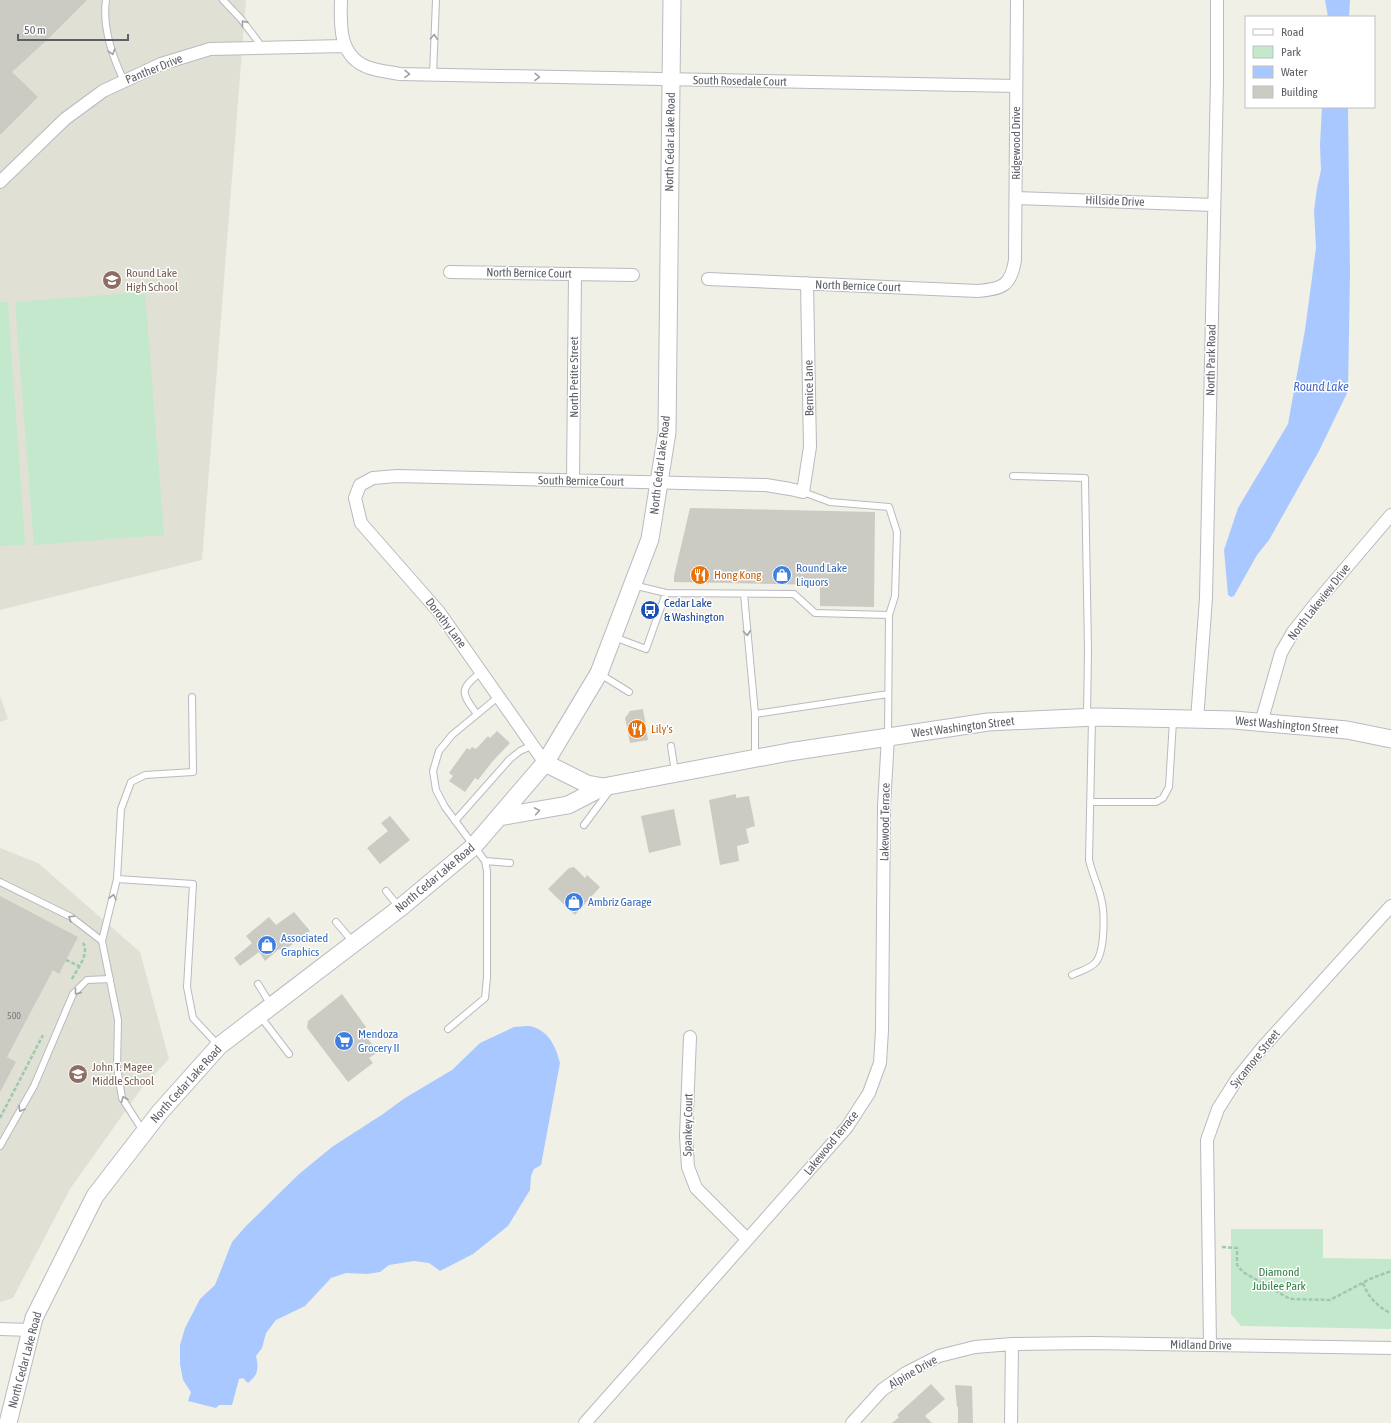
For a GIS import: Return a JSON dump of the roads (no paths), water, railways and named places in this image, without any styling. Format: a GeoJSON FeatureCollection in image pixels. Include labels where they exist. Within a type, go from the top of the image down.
{"type":"FeatureCollection","features":[{"type":"Feature","properties":{"kind":"main road","name":"North Cedar Lake Road"},"geometry":{"type":"LineString","coordinates":[[8,1423],[34,1318],[95,1196],[160,1112],[219,1046],[400,908],[473,847],[545,763],[599,673],[650,539],[667,432],[672,0]]}},
{"type":"Feature","properties":{"kind":"main road","name":"West Washington Street"},"geometry":{"type":"LineString","coordinates":[[545,763],[587,784],[608,786],[789,752],[988,722],[1090,718],[1234,720],[1348,730],[1391,739]]}},
{"type":"Feature","properties":{"kind":"main road"},"geometry":{"type":"LineString","coordinates":[[499,817],[568,805],[608,786]]}},
{"type":"Feature","properties":{"kind":"street"},"geometry":{"type":"LineString","coordinates":[[341,0],[340,24],[345,46]]}},
{"type":"Feature","properties":{"kind":"street","name":"Ridgewood Drive"},"geometry":{"type":"LineString","coordinates":[[1006,283],[1013,274],[1015,260],[1017,0]]}},
{"type":"Feature","properties":{"kind":"street","name":"North Park Road"},"geometry":{"type":"LineString","coordinates":[[1197,720],[1206,598],[1217,0]]}},
{"type":"Feature","properties":{"kind":"street","name":"Panther Drive"},"geometry":{"type":"LineString","coordinates":[[0,182],[65,119],[103,91],[161,64],[210,49],[345,46]]}},
{"type":"Feature","properties":{"kind":"street","name":"South Rosedale Court"},"geometry":{"type":"LineString","coordinates":[[345,46],[353,59],[369,68],[400,74],[1016,86]]}},
{"type":"Feature","properties":{"kind":"street","name":"Hillside Drive"},"geometry":{"type":"LineString","coordinates":[[1016,198],[1214,205]]}},
{"type":"Feature","properties":{"kind":"street","name":"North Bernice Court"},"geometry":{"type":"LineString","coordinates":[[450,272],[633,275]]}},
{"type":"Feature","properties":{"kind":"street","name":"North Petite Street"},"geometry":{"type":"LineString","coordinates":[[573,481],[575,274]]}},
{"type":"Feature","properties":{"kind":"street","name":"North Bernice Court"},"geometry":{"type":"LineString","coordinates":[[708,279],[978,291],[995,290],[1006,283]]}},
{"type":"Feature","properties":{"kind":"street","name":"Bernice Lane"},"geometry":{"type":"LineString","coordinates":[[803,492],[810,447],[807,284]]}},
{"type":"Feature","properties":{"kind":"street","name":"South Bernice Court"},"geometry":{"type":"LineString","coordinates":[[360,485],[373,478],[397,476],[766,485],[790,488],[803,492]]}},
{"type":"Feature","properties":{"kind":"street","name":"Dorothy Lane"},"geometry":{"type":"LineString","coordinates":[[360,485],[355,498],[362,523],[439,612],[545,763]]}},
{"type":"Feature","properties":{"kind":"street","name":"North Lakeview Drive"},"geometry":{"type":"LineString","coordinates":[[1261,723],[1281,653],[1293,632],[1391,515]]}},
{"type":"Feature","properties":{"kind":"street","name":"Lakewood Terrace"},"geometry":{"type":"LineString","coordinates":[[585,1423],[847,1127],[869,1093],[880,1063],[882,1030],[884,806],[888,737]]}},
{"type":"Feature","properties":{"kind":"street","name":"Sycamore Street"},"geometry":{"type":"LineString","coordinates":[[1210,1345],[1207,1140],[1218,1109],[1237,1079],[1259,1052],[1391,906]]}},
{"type":"Feature","properties":{"kind":"street","name":"Spankey Court"},"geometry":{"type":"LineString","coordinates":[[690,1037],[686,1136],[688,1167],[696,1188],[748,1239]]}},
{"type":"Feature","properties":{"kind":"street"},"geometry":{"type":"LineString","coordinates":[[0,1329],[31,1330]]}},
{"type":"Feature","properties":{"kind":"street","name":"Midland Drive"},"geometry":{"type":"LineString","coordinates":[[1012,1344],[1091,1343],[1391,1348]]}},
{"type":"Feature","properties":{"kind":"street"},"geometry":{"type":"LineString","coordinates":[[1011,1423],[1012,1344]]}},
{"type":"Feature","properties":{"kind":"street","name":"Alpine Drive"},"geometry":{"type":"LineString","coordinates":[[852,1423],[882,1390],[906,1373],[939,1356],[975,1347],[1012,1344]]}},
{"type":"Feature","properties":{"kind":"lane"},"geometry":{"type":"LineString","coordinates":[[106,0],[105,25],[112,54],[124,81]]}},
{"type":"Feature","properties":{"kind":"lane"},"geometry":{"type":"LineString","coordinates":[[223,0],[242,19],[262,48]]}},
{"type":"Feature","properties":{"kind":"lane"},"geometry":{"type":"LineString","coordinates":[[433,75],[436,0]]}},
{"type":"Feature","properties":{"kind":"lane"},"geometry":{"type":"LineString","coordinates":[[1013,476],[1085,478],[1090,718],[1089,860],[1102,899],[1104,914],[1102,945],[1099,956],[1095,963],[1087,969],[1072,974]]}},
{"type":"Feature","properties":{"kind":"lane"},"geometry":{"type":"LineString","coordinates":[[803,492],[830,502],[889,507],[897,532],[895,596],[889,614],[888,737]]}},
{"type":"Feature","properties":{"kind":"lane"},"geometry":{"type":"LineString","coordinates":[[632,585],[666,593],[794,594],[815,613],[889,614]]}},
{"type":"Feature","properties":{"kind":"lane"},"geometry":{"type":"LineString","coordinates":[[613,636],[646,649],[666,593]]}},
{"type":"Feature","properties":{"kind":"lane"},"geometry":{"type":"LineString","coordinates":[[744,594],[755,714],[756,759]]}},
{"type":"Feature","properties":{"kind":"lane"},"geometry":{"type":"LineString","coordinates":[[476,714],[464,696],[464,689],[467,684],[481,672]]}},
{"type":"Feature","properties":{"kind":"lane"},"geometry":{"type":"LineString","coordinates":[[599,673],[629,692]]}},
{"type":"Feature","properties":{"kind":"lane"},"geometry":{"type":"LineString","coordinates":[[755,714],[888,694]]}},
{"type":"Feature","properties":{"kind":"lane"},"geometry":{"type":"LineString","coordinates":[[448,1029],[484,998],[487,977],[487,872],[484,861],[445,807],[436,790],[433,771],[439,751],[452,735],[498,696]]}},
{"type":"Feature","properties":{"kind":"lane"},"geometry":{"type":"LineString","coordinates":[[144,1133],[122,1098],[117,1067],[118,1020],[102,941],[117,879],[121,809],[131,782],[145,775],[193,772],[192,697]]}},
{"type":"Feature","properties":{"kind":"lane"},"geometry":{"type":"LineString","coordinates":[[1090,802],[1156,802],[1163,798],[1169,787],[1174,719]]}},
{"type":"Feature","properties":{"kind":"lane"},"geometry":{"type":"LineString","coordinates":[[455,821],[510,759],[520,751],[533,746]]}},
{"type":"Feature","properties":{"kind":"lane"},"geometry":{"type":"LineString","coordinates":[[671,746],[676,774]]}},
{"type":"Feature","properties":{"kind":"lane"},"geometry":{"type":"LineString","coordinates":[[584,825],[608,786]]}},
{"type":"Feature","properties":{"kind":"lane"},"geometry":{"type":"LineString","coordinates":[[484,861],[510,863]]}},
{"type":"Feature","properties":{"kind":"lane"},"geometry":{"type":"LineString","coordinates":[[117,879],[193,884],[187,987],[193,1018],[219,1046]]}},
{"type":"Feature","properties":{"kind":"lane"},"geometry":{"type":"LineString","coordinates":[[0,882],[71,917],[102,941]]}},
{"type":"Feature","properties":{"kind":"lane"},"geometry":{"type":"LineString","coordinates":[[386,891],[400,908]]}},
{"type":"Feature","properties":{"kind":"lane"},"geometry":{"type":"LineString","coordinates":[[336,922],[354,943]]}},
{"type":"Feature","properties":{"kind":"lane"},"geometry":{"type":"LineString","coordinates":[[0,1146],[34,1086],[73,994],[87,980],[110,979]]}},
{"type":"Feature","properties":{"kind":"lane"},"geometry":{"type":"LineString","coordinates":[[258,984],[266,1011],[289,1054]]}},
{"type":"Feature","properties":{"kind":"water"},"geometry":{"type":"Polygon","coordinates":[[[1325,0],[1350,0],[1349,16],[1328,16],[1325,0]]]}},
{"type":"Feature","properties":{"kind":"water","name":"Round Lake"},"geometry":{"type":"Polygon","coordinates":[[[1322,108],[1348,108],[1350,274],[1348,391],[1319,451],[1269,540],[1257,555],[1234,596],[1231,597],[1228,595],[1224,550],[1238,508],[1288,424],[1305,330],[1316,248],[1314,211],[1321,170],[1320,145],[1322,108]]]}},
{"type":"Feature","properties":{"kind":"water"},"geometry":{"type":"Polygon","coordinates":[[[531,1026],[539,1029],[551,1041],[560,1063],[541,1165],[534,1169],[531,1176],[530,1190],[508,1226],[473,1254],[440,1271],[429,1263],[414,1261],[389,1265],[380,1272],[367,1274],[346,1273],[331,1278],[305,1306],[276,1320],[266,1333],[262,1348],[256,1356],[256,1374],[248,1383],[243,1378],[239,1379],[232,1405],[219,1405],[216,1408],[188,1401],[191,1392],[183,1380],[180,1364],[180,1345],[185,1328],[200,1299],[215,1285],[232,1242],[246,1226],[299,1174],[332,1147],[405,1098],[452,1070],[480,1043],[514,1027],[531,1026]]]}},
{"type":"Feature","properties":{"kind":"place","name":"Round Lake High School"},"geometry":{"type":"Point","coordinates":[112,280]}},
{"type":"Feature","properties":{"kind":"place","name":"Hong Kong"},"geometry":{"type":"Point","coordinates":[700,575]}},
{"type":"Feature","properties":{"kind":"place","name":"Round Lake Liquors"},"geometry":{"type":"Point","coordinates":[782,575]}},
{"type":"Feature","properties":{"kind":"place","name":"Cedar Lake & Washington"},"geometry":{"type":"Point","coordinates":[650,610]}},
{"type":"Feature","properties":{"kind":"place","name":"Lily's"},"geometry":{"type":"Point","coordinates":[637,729]}},
{"type":"Feature","properties":{"kind":"place","name":"Ambriz Garage"},"geometry":{"type":"Point","coordinates":[574,902]}},
{"type":"Feature","properties":{"kind":"place","name":"Associated Graphics"},"geometry":{"type":"Point","coordinates":[267,945]}},
{"type":"Feature","properties":{"kind":"place","name":"Mendoza Grocery II"},"geometry":{"type":"Point","coordinates":[344,1041]}},
{"type":"Feature","properties":{"kind":"place","name":"John T. Magee Middle School"},"geometry":{"type":"Point","coordinates":[78,1074]}},
{"type":"Feature","properties":{"kind":"park label","name":"Diamond Jubilee Park"},"geometry":{"type":"Point","coordinates":[1279,1279]}}]}
